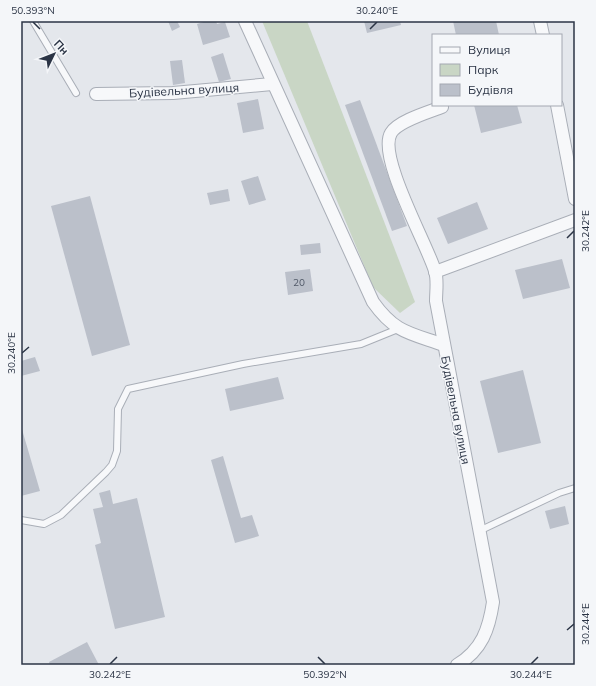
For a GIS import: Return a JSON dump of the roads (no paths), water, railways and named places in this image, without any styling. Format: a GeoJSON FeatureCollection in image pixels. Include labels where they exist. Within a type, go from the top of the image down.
{"type":"FeatureCollection","features":[{"type":"Feature","properties":{"kind":"street","name":"Будівельна вулиця"},"geometry":{"type":"LineString","coordinates":[[244,21],[373,302],[383,316],[398,329],[444,345],[493,602],[490,626],[481,644],[458,665]]}},
{"type":"Feature","properties":{"kind":"street"},"geometry":{"type":"LineString","coordinates":[[540,21],[543,34]]}},
{"type":"Feature","properties":{"kind":"street","name":"Будівельна вулиця"},"geometry":{"type":"LineString","coordinates":[[96,94],[172,93],[272,84]]}},
{"type":"Feature","properties":{"kind":"street"},"geometry":{"type":"LineString","coordinates":[[557,106],[575,199]]}},
{"type":"Feature","properties":{"kind":"street"},"geometry":{"type":"LineString","coordinates":[[442,107],[398,126],[391,133],[388,141],[390,158],[403,194],[436,272],[436,301],[444,345]]}},
{"type":"Feature","properties":{"kind":"street"},"geometry":{"type":"LineString","coordinates":[[436,272],[575,220]]}},
{"type":"Feature","properties":{"kind":"lane"},"geometry":{"type":"LineString","coordinates":[[33,21],[76,93]]}},
{"type":"Feature","properties":{"kind":"lane"},"geometry":{"type":"LineString","coordinates":[[21,520],[44,524],[61,515],[112,465],[117,451],[118,409],[128,388],[242,364],[361,344],[398,329]]}},
{"type":"Feature","properties":{"kind":"lane"},"geometry":{"type":"LineString","coordinates":[[479,531],[559,493],[575,488]]}}]}
